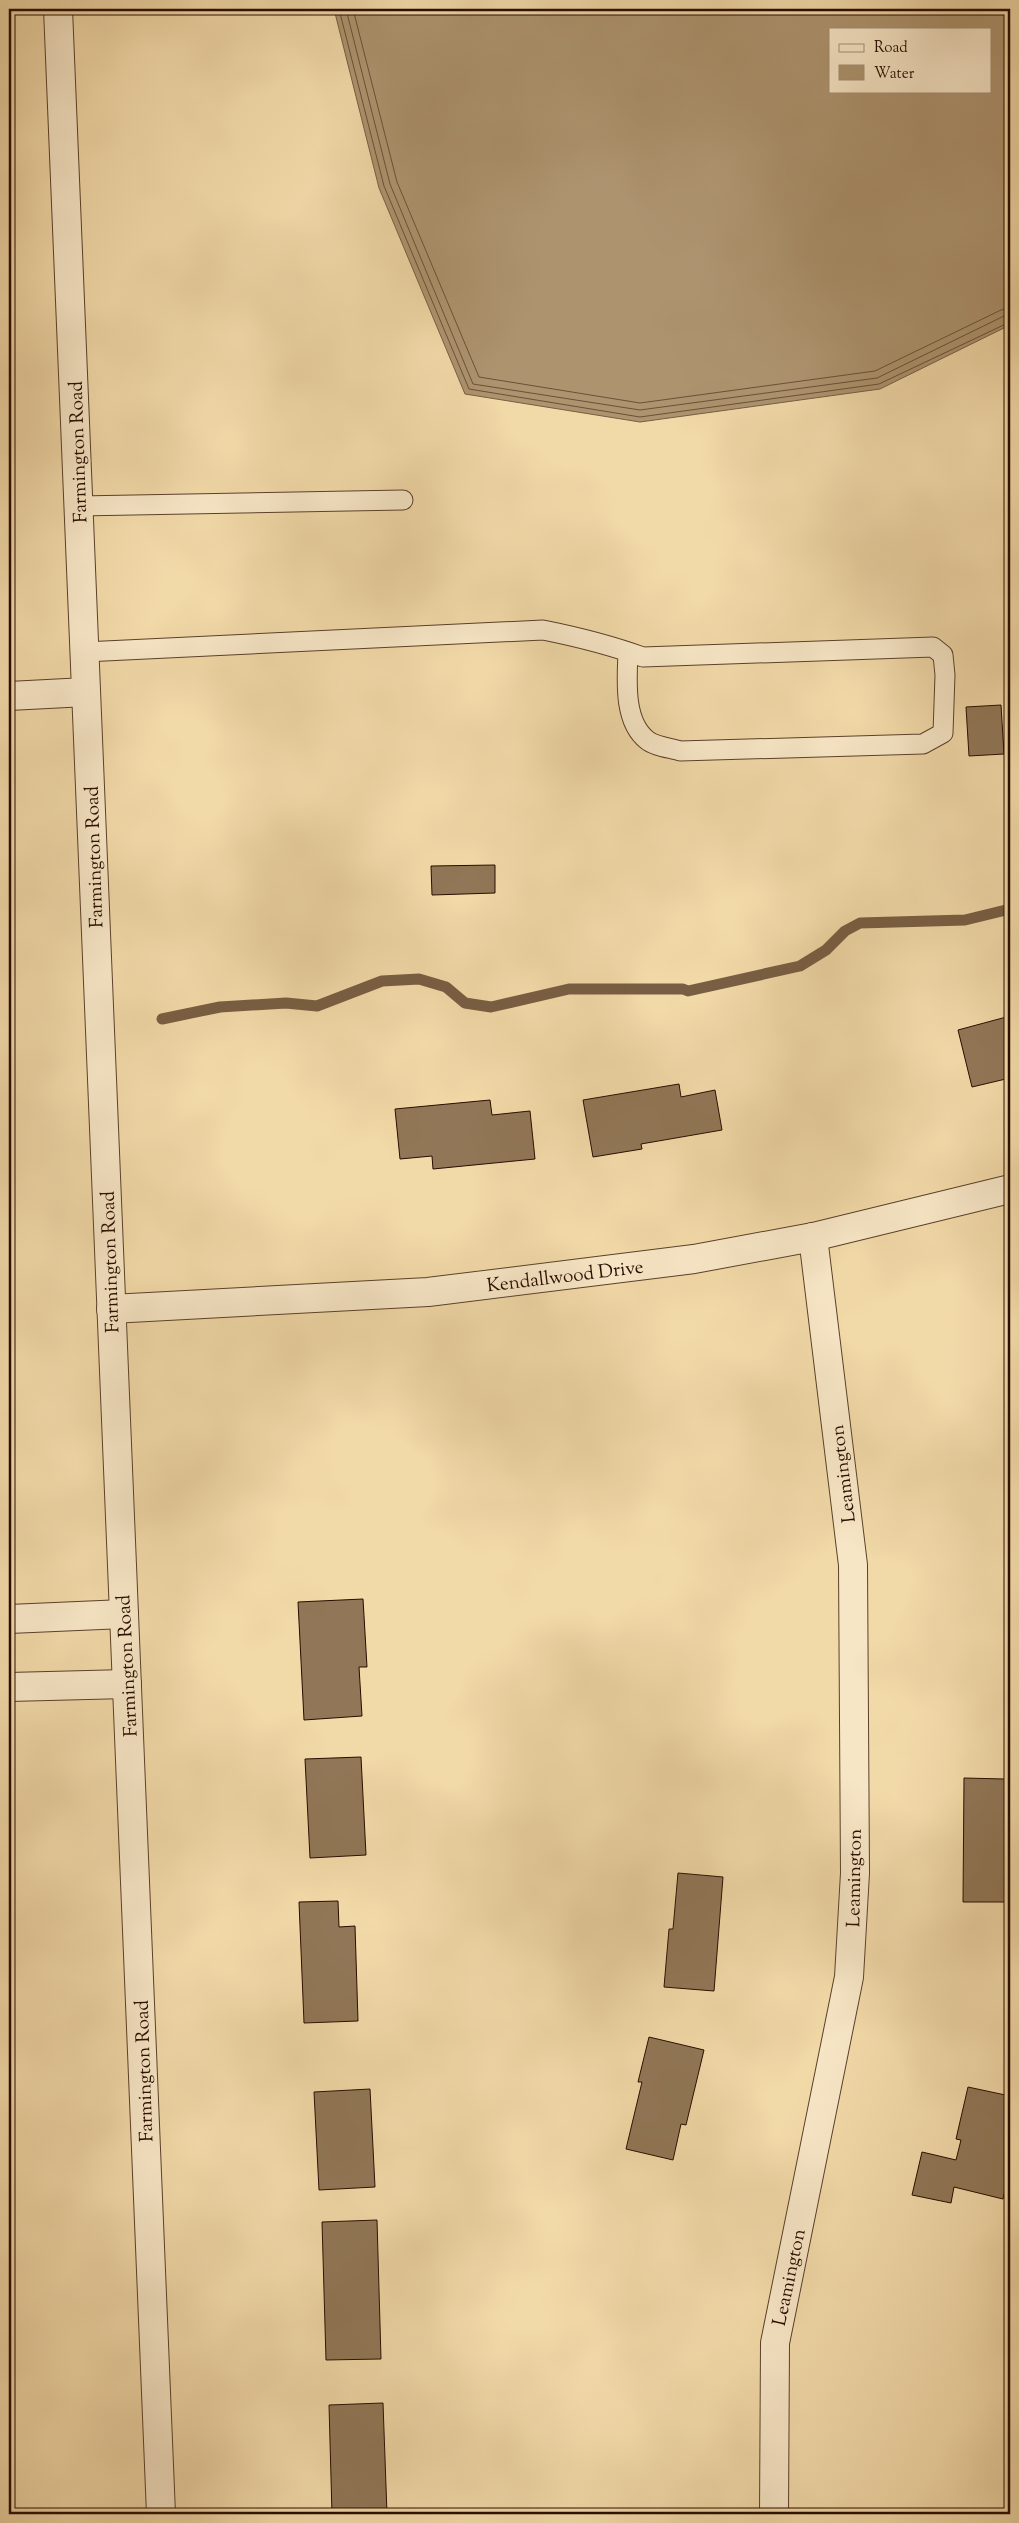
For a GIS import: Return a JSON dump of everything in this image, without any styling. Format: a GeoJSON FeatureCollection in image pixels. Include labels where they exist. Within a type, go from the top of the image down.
{"type":"FeatureCollection","features":[{"type":"Feature","properties":{"kind":"street","name":"Farmington Road"},"geometry":{"type":"LineString","coordinates":[[58,9],[162,2514]]}},
{"type":"Feature","properties":{"kind":"street"},"geometry":{"type":"LineString","coordinates":[[9,696],[86,692]]}},
{"type":"Feature","properties":{"kind":"street","name":"Kendallwood Drive"},"geometry":{"type":"LineString","coordinates":[[111,1309],[428,1292],[694,1259],[813,1237],[1010,1188]]}},
{"type":"Feature","properties":{"kind":"street","name":"Leamington"},"geometry":{"type":"LineString","coordinates":[[774,2514],[774,2343],[849,1977],[855,1873],[853,1565],[813,1237]]}},
{"type":"Feature","properties":{"kind":"street"},"geometry":{"type":"LineString","coordinates":[[9,1619],[124,1614]]}},
{"type":"Feature","properties":{"kind":"street"},"geometry":{"type":"LineString","coordinates":[[9,1687],[127,1684]]}},
{"type":"Feature","properties":{"kind":"lane"},"geometry":{"type":"LineString","coordinates":[[79,506],[403,500]]}},
{"type":"Feature","properties":{"kind":"lane"},"geometry":{"type":"LineString","coordinates":[[84,652],[543,630],[589,639],[628,652],[643,657],[933,648],[943,655],[945,675],[943,733],[923,744],[680,751],[648,741],[633,725],[627,680],[628,652]]}},
{"type":"Feature","properties":{"kind":"water"},"geometry":{"type":"Polygon","coordinates":[[[334,9],[1010,9],[1010,325],[880,389],[640,422],[465,394],[379,188],[334,9]]]}},
{"type":"Feature","properties":{"kind":"building"},"geometry":{"type":"Polygon","coordinates":[[[1001,705],[1004,754],[969,756],[966,707],[1001,705]]]}},
{"type":"Feature","properties":{"kind":"building"},"geometry":{"type":"Polygon","coordinates":[[[495,865],[495,893],[432,895],[431,866],[495,865]]]}},
{"type":"Feature","properties":{"kind":"building"},"geometry":{"type":"Polygon","coordinates":[[[1010,1016],[1010,1078],[972,1087],[958,1030],[1010,1016]]]}},
{"type":"Feature","properties":{"kind":"building"},"geometry":{"type":"Polygon","coordinates":[[[679,1084],[681,1097],[715,1090],[722,1130],[641,1144],[642,1149],[593,1157],[583,1100],[679,1084]]]}},
{"type":"Feature","properties":{"kind":"building"},"geometry":{"type":"Polygon","coordinates":[[[490,1100],[492,1115],[530,1111],[535,1159],[433,1169],[432,1156],[400,1159],[395,1109],[490,1100]]]}},
{"type":"Feature","properties":{"kind":"building"},"geometry":{"type":"Polygon","coordinates":[[[363,1599],[367,1667],[359,1667],[362,1716],[304,1720],[298,1602],[363,1599]]]}},
{"type":"Feature","properties":{"kind":"building"},"geometry":{"type":"Polygon","coordinates":[[[361,1757],[366,1855],[310,1858],[305,1759],[361,1757]]]}},
{"type":"Feature","properties":{"kind":"building"},"geometry":{"type":"Polygon","coordinates":[[[964,1778],[1005,1779],[1005,1808],[1010,1808],[1010,1902],[963,1902],[964,1778]]]}},
{"type":"Feature","properties":{"kind":"building"},"geometry":{"type":"Polygon","coordinates":[[[678,1873],[723,1877],[714,1991],[664,1987],[669,1929],[673,1929],[678,1873]]]}},
{"type":"Feature","properties":{"kind":"building"},"geometry":{"type":"Polygon","coordinates":[[[338,1901],[339,1927],[355,1926],[358,2021],[304,2023],[299,1902],[338,1901]]]}},
{"type":"Feature","properties":{"kind":"building"},"geometry":{"type":"Polygon","coordinates":[[[649,2037],[704,2050],[686,2125],[681,2124],[673,2160],[626,2149],[642,2082],[638,2082],[649,2037]]]}},
{"type":"Feature","properties":{"kind":"building"},"geometry":{"type":"Polygon","coordinates":[[[968,2087],[1010,2096],[1010,2167],[1003,2199],[954,2187],[951,2203],[912,2195],[922,2152],[956,2160],[961,2140],[956,2139],[968,2087]]]}},
{"type":"Feature","properties":{"kind":"building"},"geometry":{"type":"Polygon","coordinates":[[[370,2089],[375,2187],[319,2190],[314,2092],[370,2089]]]}},
{"type":"Feature","properties":{"kind":"building"},"geometry":{"type":"Polygon","coordinates":[[[377,2220],[381,2359],[326,2360],[322,2222],[377,2220]]]}},
{"type":"Feature","properties":{"kind":"building"},"geometry":{"type":"Polygon","coordinates":[[[383,2403],[387,2514],[332,2514],[329,2405],[383,2403]]]}},
{"type":"Feature","properties":{"kind":"waterway"},"geometry":{"type":"LineString","coordinates":[[162,1019],[220,1007],[286,1003],[317,1006],[382,981],[419,979],[446,987],[465,1003],[491,1007],[569,989],[683,989],[688,991],[800,966],[826,950],[845,931],[860,923],[965,920],[1010,909]]}}]}
